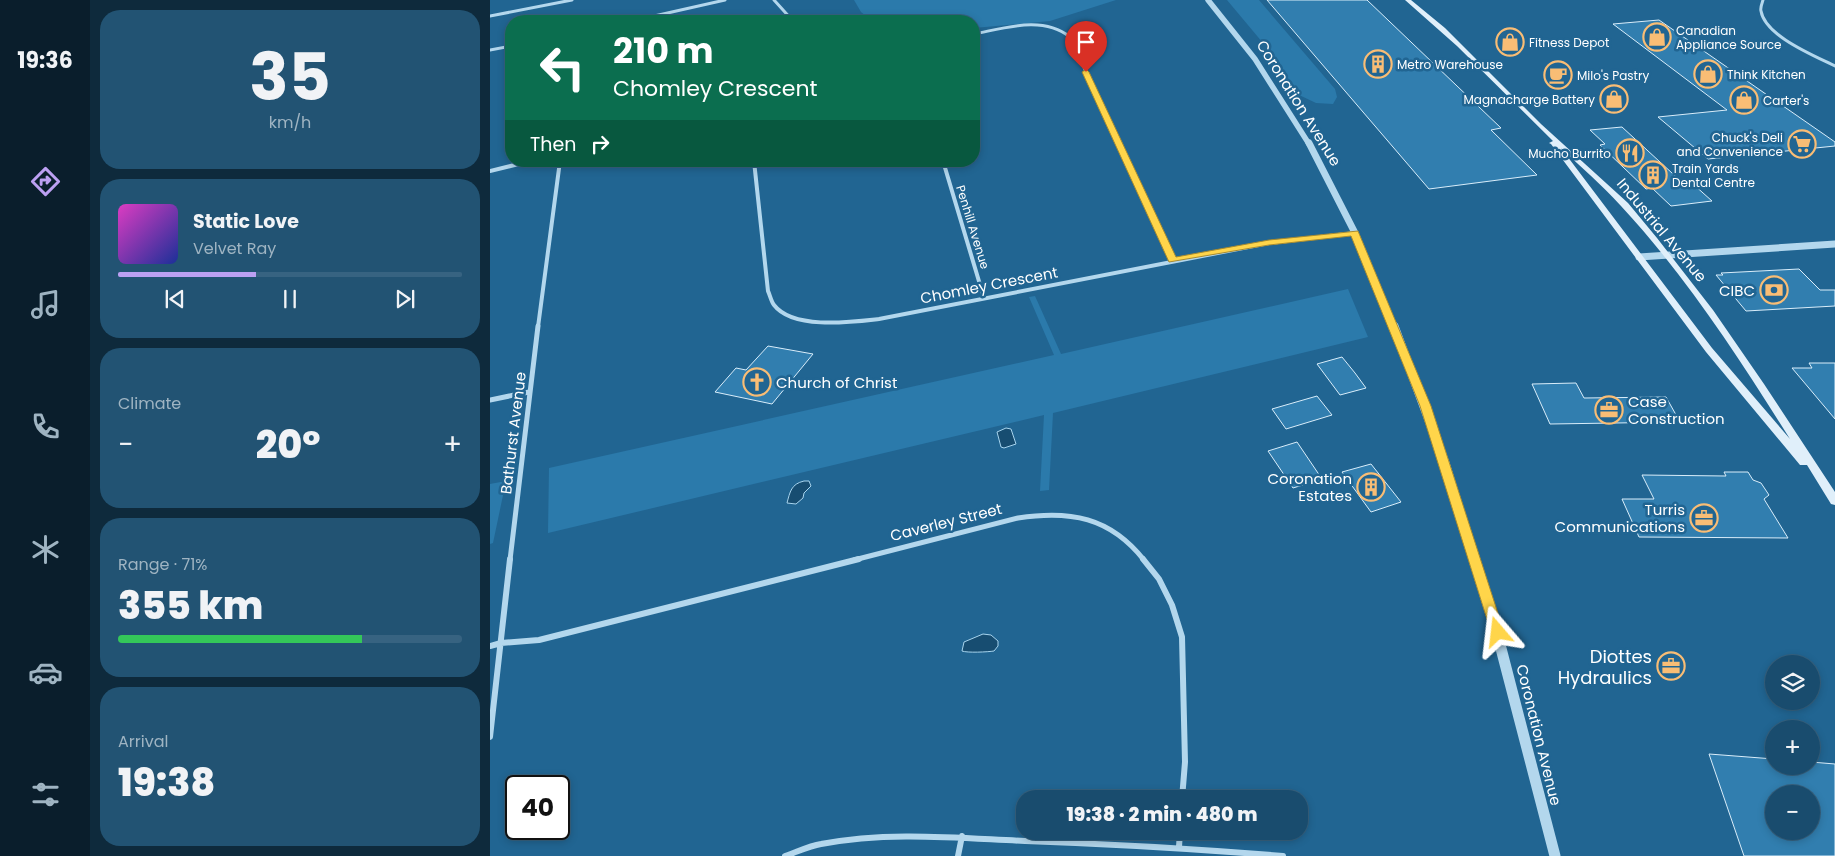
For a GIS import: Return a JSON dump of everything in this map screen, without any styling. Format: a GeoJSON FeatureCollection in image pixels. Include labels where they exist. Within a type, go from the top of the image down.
{"type":"FeatureCollection","features":[{"type":"Feature","properties":{"kind":"main road","name":"Industrial Avenue"},"geometry":{"type":"LineString","coordinates":[[1408,0],[1434,21],[1488,71],[1539,124],[1600,179],[1624,205],[1666,256],[1737,349],[1833,497]]}},
{"type":"Feature","properties":{"kind":"main road","name":"Industrial Avenue"},"geometry":{"type":"LineString","coordinates":[[1539,124],[1709,350],[1833,497]]}},
{"type":"Feature","properties":{"kind":"street"},"geometry":{"type":"LineString","coordinates":[[490,16],[572,0]]}},
{"type":"Feature","properties":{"kind":"street"},"geometry":{"type":"LineString","coordinates":[[659,15],[725,0]]}},
{"type":"Feature","properties":{"kind":"street"},"geometry":{"type":"LineString","coordinates":[[774,0],[788,15]]}},
{"type":"Feature","properties":{"kind":"street","name":"Coronation Avenue"},"geometry":{"type":"LineString","coordinates":[[1208,0],[1256,59],[1302,131],[1326,174],[1355,233],[1421,395],[1445,463],[1498,632],[1555,856]]}},
{"type":"Feature","properties":{"kind":"street"},"geometry":{"type":"LineString","coordinates":[[1763,0],[1760,5],[1762,16],[1775,32],[1798,47],[1835,66]]}},
{"type":"Feature","properties":{"kind":"street"},"geometry":{"type":"LineString","coordinates":[[980,33],[1031,26],[1055,26],[1070,37],[1173,260]]}},
{"type":"Feature","properties":{"kind":"street"},"geometry":{"type":"LineString","coordinates":[[490,50],[505,47]]}},
{"type":"Feature","properties":{"kind":"street"},"geometry":{"type":"LineString","coordinates":[[490,171],[506,167]]}},
{"type":"Feature","properties":{"kind":"street","name":"Bathurst Avenue"},"geometry":{"type":"LineString","coordinates":[[490,737],[529,392],[559,167]]}},
{"type":"Feature","properties":{"kind":"street","name":"Chomley Crescent"},"geometry":{"type":"LineString","coordinates":[[755,167],[768,291],[775,305],[787,314],[807,320],[837,324],[879,319],[1269,242],[1355,233]]}},
{"type":"Feature","properties":{"kind":"street","name":"Penhill Avenue"},"geometry":{"type":"LineString","coordinates":[[945,167],[984,298]]}},
{"type":"Feature","properties":{"kind":"street"},"geometry":{"type":"LineString","coordinates":[[1639,257],[1835,244]]}},
{"type":"Feature","properties":{"kind":"street"},"geometry":{"type":"LineString","coordinates":[[490,400],[529,392]]}},
{"type":"Feature","properties":{"kind":"street","name":"Caverley Street"},"geometry":{"type":"LineString","coordinates":[[490,646],[501,643],[539,640],[1018,518],[1044,514],[1090,519],[1131,544],[1159,579],[1172,605],[1182,637],[1185,762],[1183,790]]}},
{"type":"Feature","properties":{"kind":"street"},"geometry":{"type":"LineString","coordinates":[[785,856],[820,844],[900,835],[962,836],[1011,840],[1179,847],[1283,856]]}},
{"type":"Feature","properties":{"kind":"street"},"geometry":{"type":"LineString","coordinates":[[958,856],[962,836]]}},
{"type":"Feature","properties":{"kind":"street"},"geometry":{"type":"LineString","coordinates":[[1179,840],[1179,847]]}},
{"type":"Feature","properties":{"kind":"shaded area"},"geometry":{"type":"Polygon","coordinates":[[[854,0],[1116,0],[1050,21],[980,27],[980,15],[865,15],[854,0]]]}},
{"type":"Feature","properties":{"kind":"shaded area"},"geometry":{"type":"Polygon","coordinates":[[[1227,0],[1259,0],[1335,89],[1337,97],[1333,104],[1316,103],[1297,94],[1279,62],[1227,0]]]}},
{"type":"Feature","properties":{"kind":"shaded area"},"geometry":{"type":"Polygon","coordinates":[[[1348,289],[1368,337],[1053,413],[1049,490],[1040,491],[1044,415],[548,533],[549,468],[1054,355],[1029,297],[1035,296],[1061,354],[1348,289]]]}},
{"type":"Feature","properties":{"kind":"shaded area"},"geometry":{"type":"Polygon","coordinates":[[[1006,428],[1011,429],[1016,444],[1004,448],[1001,447],[997,432],[1006,428]]]}},
{"type":"Feature","properties":{"kind":"shaded area"},"geometry":{"type":"Polygon","coordinates":[[[506,481],[493,543],[490,544],[490,484],[506,481]]]}},
{"type":"Feature","properties":{"kind":"shaded area"},"geometry":{"type":"Polygon","coordinates":[[[804,481],[809,481],[811,486],[804,493],[803,498],[796,504],[787,503],[794,486],[804,481]]]}},
{"type":"Feature","properties":{"kind":"shaded area"},"geometry":{"type":"Polygon","coordinates":[[[983,634],[991,635],[998,641],[998,646],[994,651],[962,651],[964,642],[983,634]]]}},
{"type":"Feature","properties":{"kind":"building","name":"Metro Warehouse"},"geometry":{"type":"Polygon","coordinates":[[[1267,0],[1367,0],[1501,128],[1491,130],[1537,175],[1429,189],[1267,0]]]}},
{"type":"Feature","properties":{"kind":"building"},"geometry":{"type":"Polygon","coordinates":[[[1659,20],[1835,142],[1835,146],[1708,159],[1658,117],[1727,110],[1613,24],[1659,20]]]}},
{"type":"Feature","properties":{"kind":"building"},"geometry":{"type":"Polygon","coordinates":[[[1622,127],[1685,185],[1693,184],[1712,201],[1671,206],[1652,188],[1646,189],[1600,145],[1605,144],[1590,130],[1622,127]]]}},
{"type":"Feature","properties":{"kind":"building","name":"CIBC"},"geometry":{"type":"Polygon","coordinates":[[[1799,269],[1820,290],[1835,290],[1835,306],[1746,311],[1716,275],[1723,275],[1721,273],[1799,269]]]}},
{"type":"Feature","properties":{"kind":"building","name":"Church of Christ"},"geometry":{"type":"Polygon","coordinates":[[[768,346],[813,354],[772,404],[715,392],[736,368],[746,370],[768,346]]]}},
{"type":"Feature","properties":{"kind":"building"},"geometry":{"type":"Polygon","coordinates":[[[1342,357],[1366,388],[1340,395],[1317,364],[1342,357]]]}},
{"type":"Feature","properties":{"kind":"building"},"geometry":{"type":"Polygon","coordinates":[[[1809,363],[1835,363],[1835,419],[1792,368],[1812,368],[1809,363]]]}},
{"type":"Feature","properties":{"kind":"building","name":"Case Construction"},"geometry":{"type":"Polygon","coordinates":[[[1576,383],[1584,398],[1666,397],[1680,422],[1550,424],[1532,384],[1576,383]]]}},
{"type":"Feature","properties":{"kind":"building","name":"Coronation Estates"},"geometry":{"type":"Polygon","coordinates":[[[1317,396],[1332,415],[1286,429],[1272,409],[1317,396]]]}},
{"type":"Feature","properties":{"kind":"building","name":"Coronation Estates"},"geometry":{"type":"Polygon","coordinates":[[[1297,442],[1322,479],[1293,488],[1268,451],[1297,442]]]}},
{"type":"Feature","properties":{"kind":"building","name":"Coronation Estates"},"geometry":{"type":"Polygon","coordinates":[[[1371,464],[1401,502],[1371,512],[1342,472],[1371,464]]]}},
{"type":"Feature","properties":{"kind":"building","name":"Turris Communications"},"geometry":{"type":"Polygon","coordinates":[[[1724,472],[1748,472],[1753,480],[1761,483],[1769,495],[1764,499],[1788,538],[1639,537],[1622,499],[1654,499],[1642,475],[1726,476],[1724,472]]]}},
{"type":"Feature","properties":{"kind":"building"},"geometry":{"type":"Polygon","coordinates":[[[1709,754],[1765,758],[1765,775],[1820,775],[1820,763],[1835,764],[1835,856],[1744,856],[1709,754]]]}},
{"type":"Feature","properties":{"kind":"place","name":"Canadian Appliance Source"},"geometry":{"type":"Point","coordinates":[1657,37]}},
{"type":"Feature","properties":{"kind":"place","name":"Fitness Depot"},"geometry":{"type":"Point","coordinates":[1510,42]}},
{"type":"Feature","properties":{"kind":"place","name":"Metro Warehouse"},"geometry":{"type":"Point","coordinates":[1378,64]}},
{"type":"Feature","properties":{"kind":"place","name":"Think Kitchen"},"geometry":{"type":"Point","coordinates":[1708,74]}},
{"type":"Feature","properties":{"kind":"place","name":"Milo's Pastry"},"geometry":{"type":"Point","coordinates":[1558,75]}},
{"type":"Feature","properties":{"kind":"place","name":"Magnacharge Battery"},"geometry":{"type":"Point","coordinates":[1614,99]}},
{"type":"Feature","properties":{"kind":"place","name":"Carter's"},"geometry":{"type":"Point","coordinates":[1744,100]}},
{"type":"Feature","properties":{"kind":"place","name":"Chuck's Deli and Convenience"},"geometry":{"type":"Point","coordinates":[1802,144]}},
{"type":"Feature","properties":{"kind":"place","name":"Mucho Burrito"},"geometry":{"type":"Point","coordinates":[1630,153]}},
{"type":"Feature","properties":{"kind":"place","name":"Train Yards Dental Centre"},"geometry":{"type":"Point","coordinates":[1653,175]}},
{"type":"Feature","properties":{"kind":"place","name":"CIBC"},"geometry":{"type":"Point","coordinates":[1774,290]}},
{"type":"Feature","properties":{"kind":"place","name":"Church of Christ"},"geometry":{"type":"Point","coordinates":[757,382]}},
{"type":"Feature","properties":{"kind":"place","name":"Case Construction"},"geometry":{"type":"Point","coordinates":[1609,410]}},
{"type":"Feature","properties":{"kind":"place","name":"Coronation Estates"},"geometry":{"type":"Point","coordinates":[1371,487]}},
{"type":"Feature","properties":{"kind":"place","name":"Turris Communications"},"geometry":{"type":"Point","coordinates":[1704,518]}},
{"type":"Feature","properties":{"kind":"place","name":"Diottes Hydraulics"},"geometry":{"type":"Point","coordinates":[1671,666]}},
{"type":"Feature","properties":{"kind":"route"},"geometry":{"type":"LineString","coordinates":[[1086,72],[1173,260],[1269,242],[1355,233],[1425,406],[1445,463],[1498,632]]}}]}
